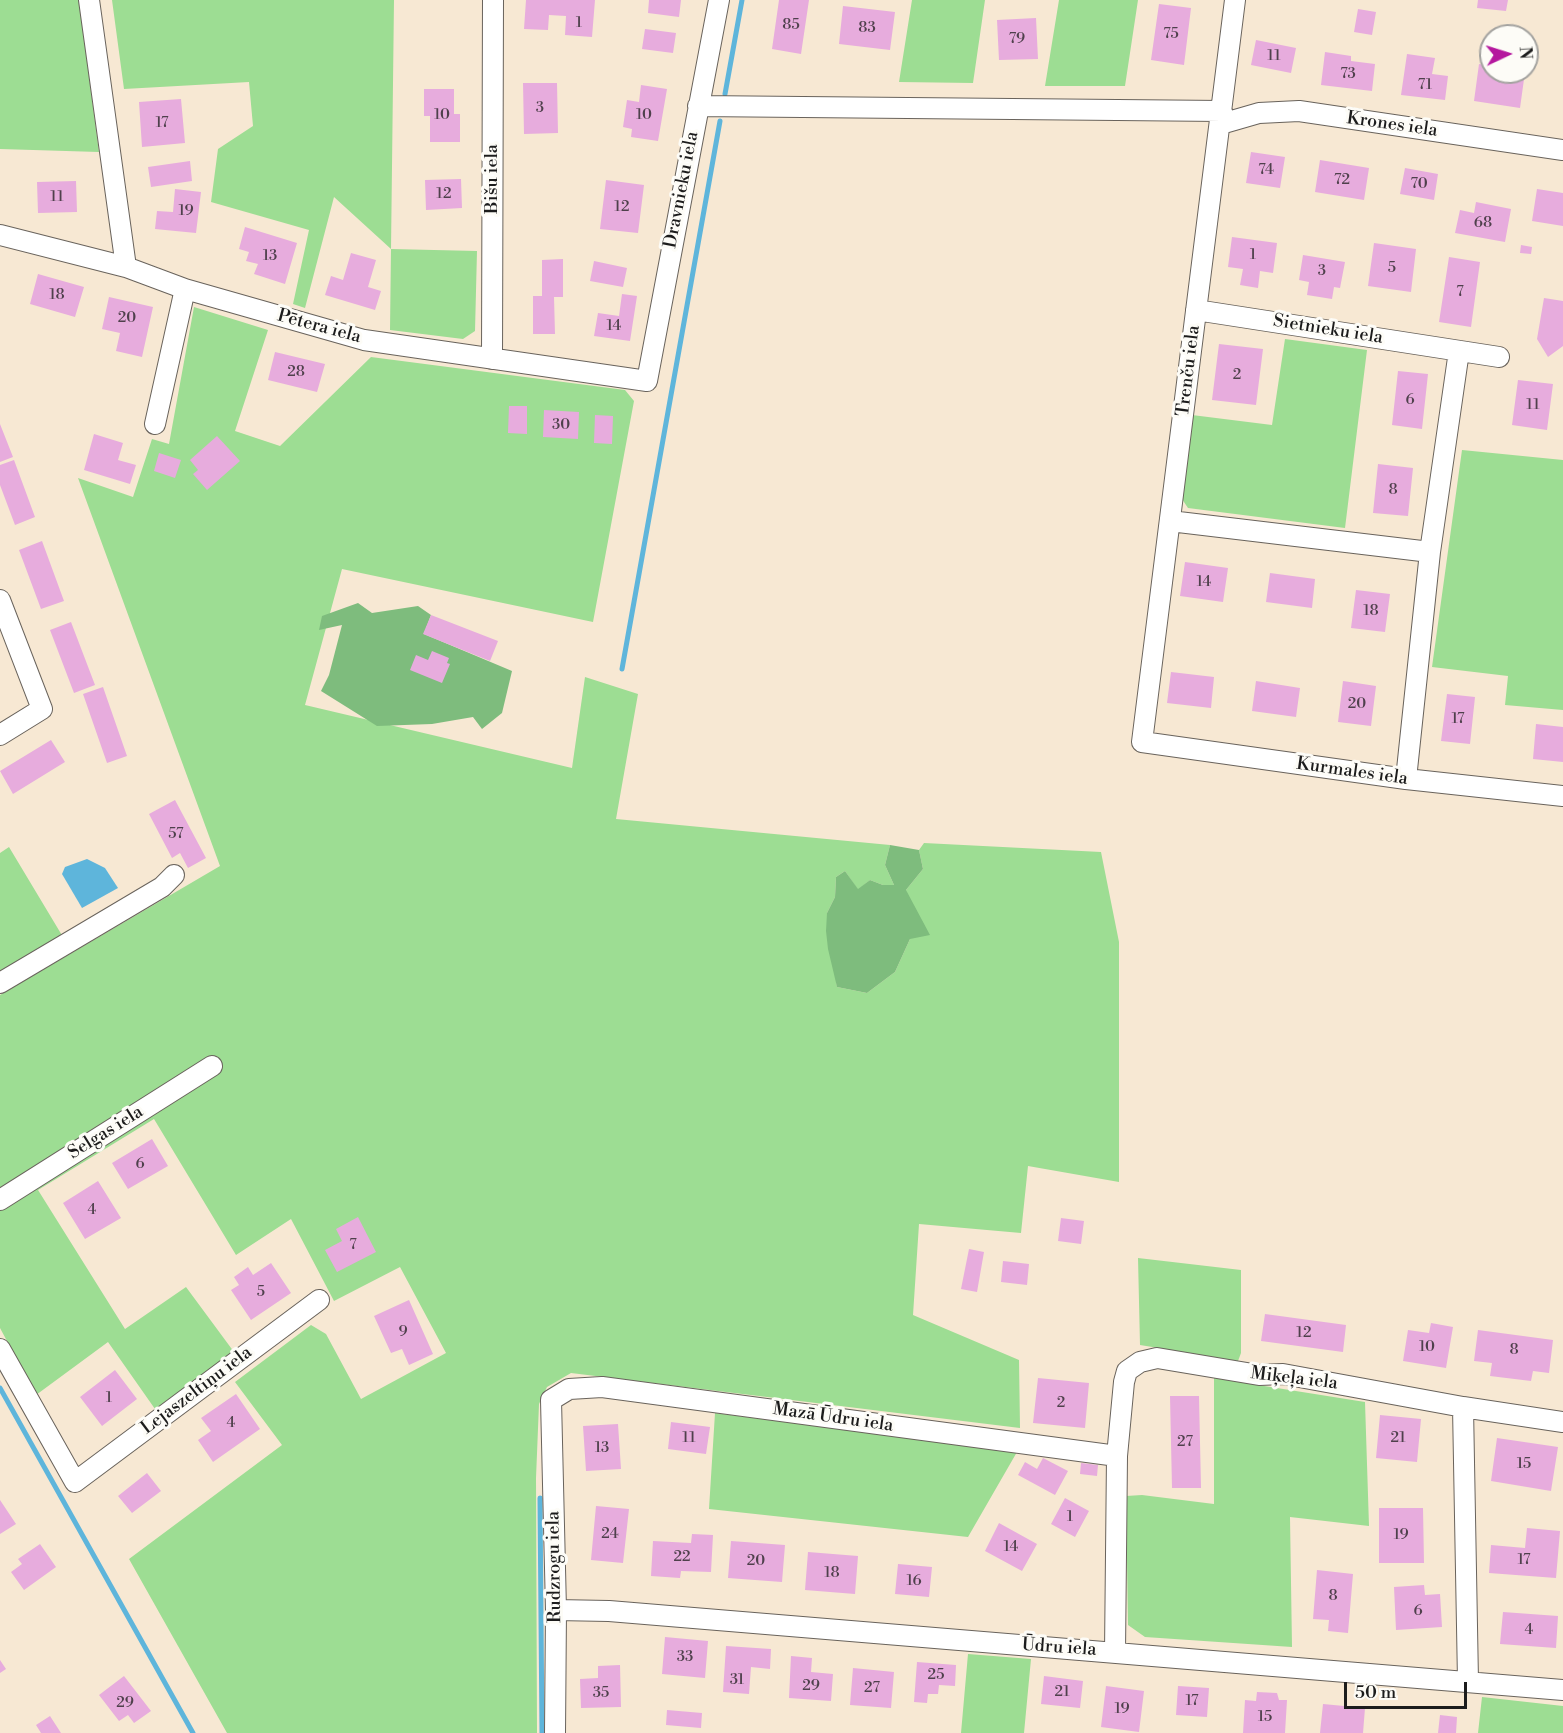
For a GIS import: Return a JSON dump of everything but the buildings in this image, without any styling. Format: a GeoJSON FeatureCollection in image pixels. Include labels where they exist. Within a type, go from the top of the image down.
{"type":"FeatureCollection","features":[{"type":"Feature","properties":{"kind":"street"},"geometry":{"type":"LineString","coordinates":[[89,0],[126,267]]}},
{"type":"Feature","properties":{"kind":"street","name":"Bišu iela"},"geometry":{"type":"LineString","coordinates":[[492,359],[494,0]]}},
{"type":"Feature","properties":{"kind":"street","name":"Dravnieku iela"},"geometry":{"type":"LineString","coordinates":[[647,381],[719,0]]}},
{"type":"Feature","properties":{"kind":"street","name":"Trenču iela"},"geometry":{"type":"LineString","coordinates":[[1142,742],[1235,0]]}},
{"type":"Feature","properties":{"kind":"street","name":"Krones iela"},"geometry":{"type":"LineString","coordinates":[[698,106],[1222,117],[1299,111],[1563,150]]}},
{"type":"Feature","properties":{"kind":"street","name":"Pētera iela"},"geometry":{"type":"LineString","coordinates":[[0,235],[126,267],[185,289],[364,340],[647,381]]}},
{"type":"Feature","properties":{"kind":"street"},"geometry":{"type":"LineString","coordinates":[[155,424],[185,289]]}},
{"type":"Feature","properties":{"kind":"street","name":"Sietnieku iela"},"geometry":{"type":"LineString","coordinates":[[1197,310],[1499,357]]}},
{"type":"Feature","properties":{"kind":"street"},"geometry":{"type":"LineString","coordinates":[[1406,779],[1430,552],[1459,351]]}},
{"type":"Feature","properties":{"kind":"street"},"geometry":{"type":"LineString","coordinates":[[1170,521],[1430,552]]}},
{"type":"Feature","properties":{"kind":"street"},"geometry":{"type":"LineString","coordinates":[[0,600],[42,709],[0,735]]}},
{"type":"Feature","properties":{"kind":"street","name":"Kurmales iela"},"geometry":{"type":"LineString","coordinates":[[1142,742],[1406,779],[1563,796]]}},
{"type":"Feature","properties":{"kind":"street"},"geometry":{"type":"LineString","coordinates":[[0,982],[162,887],[174,875]]}},
{"type":"Feature","properties":{"kind":"street","name":"Selgas iela"},"geometry":{"type":"LineString","coordinates":[[0,1200],[212,1066]]}},
{"type":"Feature","properties":{"kind":"street","name":"Lejaszeltiņu iela"},"geometry":{"type":"LineString","coordinates":[[0,1349],[75,1482],[319,1300]]}},
{"type":"Feature","properties":{"kind":"street","name":"Miķeļa iela"},"geometry":{"type":"LineString","coordinates":[[1117,1455],[1127,1371],[1140,1362],[1157,1358],[1259,1375],[1283,1374],[1463,1407],[1563,1422]]}},
{"type":"Feature","properties":{"kind":"street","name":"Mazā Ūdru iela"},"geometry":{"type":"LineString","coordinates":[[551,1400],[569,1389],[602,1387],[1117,1455]]}},
{"type":"Feature","properties":{"kind":"street","name":"Rudzrogu iela"},"geometry":{"type":"LineString","coordinates":[[551,1400],[556,1610],[555,1733]]}},
{"type":"Feature","properties":{"kind":"street"},"geometry":{"type":"LineString","coordinates":[[1463,1407],[1468,1681]]}},
{"type":"Feature","properties":{"kind":"street"},"geometry":{"type":"LineString","coordinates":[[1115,1652],[1117,1455]]}},
{"type":"Feature","properties":{"kind":"street","name":"Ūdru iela"},"geometry":{"type":"LineString","coordinates":[[556,1610],[609,1611],[1563,1690]]}},
{"type":"Feature","properties":{"kind":"green space"},"geometry":{"type":"Polygon","coordinates":[[[0,0],[79,0],[99,152],[0,149],[0,0]]]}},
{"type":"Feature","properties":{"kind":"green space"},"geometry":{"type":"Polygon","coordinates":[[[112,0],[394,0],[391,249],[334,197],[305,308],[293,304],[309,230],[211,202],[218,149],[253,126],[249,82],[124,89],[112,0]]]}},
{"type":"Feature","properties":{"kind":"green space"},"geometry":{"type":"Polygon","coordinates":[[[912,0],[985,0],[973,83],[899,82],[912,0]]]}},
{"type":"Feature","properties":{"kind":"green space"},"geometry":{"type":"Polygon","coordinates":[[[1059,0],[1138,0],[1125,86],[1045,86],[1059,0]]]}},
{"type":"Feature","properties":{"kind":"green space"},"geometry":{"type":"Polygon","coordinates":[[[391,249],[477,251],[475,331],[463,339],[390,330],[391,249]]]}},
{"type":"Feature","properties":{"kind":"green space"},"geometry":{"type":"Polygon","coordinates":[[[194,307],[268,330],[235,431],[280,446],[371,357],[625,390],[634,401],[593,622],[342,569],[305,705],[572,768],[585,677],[638,694],[616,819],[890,845],[885,865],[894,885],[883,885],[870,880],[858,890],[845,871],[836,877],[835,897],[827,913],[837,987],[867,993],[895,972],[910,939],[906,890],[923,869],[919,850],[924,843],[1101,852],[1119,942],[1119,1182],[1028,1166],[1021,1233],[919,1224],[913,1315],[1019,1360],[1020,1428],[571,1373],[547,1387],[539,1404],[536,1478],[537,1733],[227,1733],[129,1559],[282,1445],[235,1382],[311,1325],[326,1334],[361,1399],[446,1353],[400,1267],[334,1301],[291,1219],[236,1255],[154,1119],[38,1190],[125,1329],[186,1287],[234,1352],[155,1409],[108,1342],[36,1395],[0,1328],[0,995],[220,866],[78,478],[133,497],[152,439],[169,444],[194,307]]]}},
{"type":"Feature","properties":{"kind":"green space"},"geometry":{"type":"Polygon","coordinates":[[[1285,339],[1367,350],[1345,528],[1188,508],[1182,499],[1192,415],[1272,425],[1285,339]]]}},
{"type":"Feature","properties":{"kind":"green space"},"geometry":{"type":"Polygon","coordinates":[[[1462,450],[1563,460],[1563,710],[1505,705],[1508,676],[1432,667],[1462,450]]]}},
{"type":"Feature","properties":{"kind":"green space"},"geometry":{"type":"Polygon","coordinates":[[[358,603],[372,613],[418,606],[431,615],[424,634],[512,671],[502,713],[482,729],[473,717],[432,724],[377,726],[321,691],[329,675],[342,625],[319,630],[322,616],[358,603]]]}},
{"type":"Feature","properties":{"kind":"green space"},"geometry":{"type":"Polygon","coordinates":[[[890,845],[919,850],[923,869],[906,890],[930,935],[910,939],[895,972],[867,993],[837,987],[826,931],[827,913],[835,897],[836,877],[845,871],[858,889],[870,880],[883,885],[894,885],[885,865],[890,845]]]}},
{"type":"Feature","properties":{"kind":"green space"},"geometry":{"type":"Polygon","coordinates":[[[9,847],[63,937],[0,974],[0,853],[9,847]]]}},
{"type":"Feature","properties":{"kind":"green space"},"geometry":{"type":"Polygon","coordinates":[[[1138,1258],[1241,1270],[1241,1353],[1238,1361],[1140,1345],[1138,1258]]]}},
{"type":"Feature","properties":{"kind":"green space"},"geometry":{"type":"Polygon","coordinates":[[[1214,1378],[1365,1402],[1369,1526],[1290,1517],[1292,1647],[1145,1637],[1128,1625],[1126,1496],[1142,1495],[1214,1504],[1214,1378]]]}},
{"type":"Feature","properties":{"kind":"green space"},"geometry":{"type":"Polygon","coordinates":[[[715,1413],[1017,1452],[968,1537],[709,1509],[715,1413]]]}},
{"type":"Feature","properties":{"kind":"green space"},"geometry":{"type":"Polygon","coordinates":[[[968,1654],[1031,1659],[1024,1733],[961,1733],[968,1654]]]}},
{"type":"Feature","properties":{"kind":"green space"},"geometry":{"type":"Polygon","coordinates":[[[1482,1697],[1563,1706],[1563,1733],[1478,1733],[1482,1697]]]}},
{"type":"Feature","properties":{"kind":"water"},"geometry":{"type":"Polygon","coordinates":[[[87,859],[105,868],[118,888],[82,908],[62,874],[65,867],[87,859]]]}},
{"type":"Feature","properties":{"kind":"waterway"},"geometry":{"type":"LineString","coordinates":[[725,94],[742,0]]}},
{"type":"Feature","properties":{"kind":"waterway"},"geometry":{"type":"LineString","coordinates":[[622,669],[720,121]]}},
{"type":"Feature","properties":{"kind":"waterway"},"geometry":{"type":"LineString","coordinates":[[0,1388],[193,1733]]}},
{"type":"Feature","properties":{"kind":"waterway"},"geometry":{"type":"LineString","coordinates":[[540,1498],[542,1733]]}}]}
